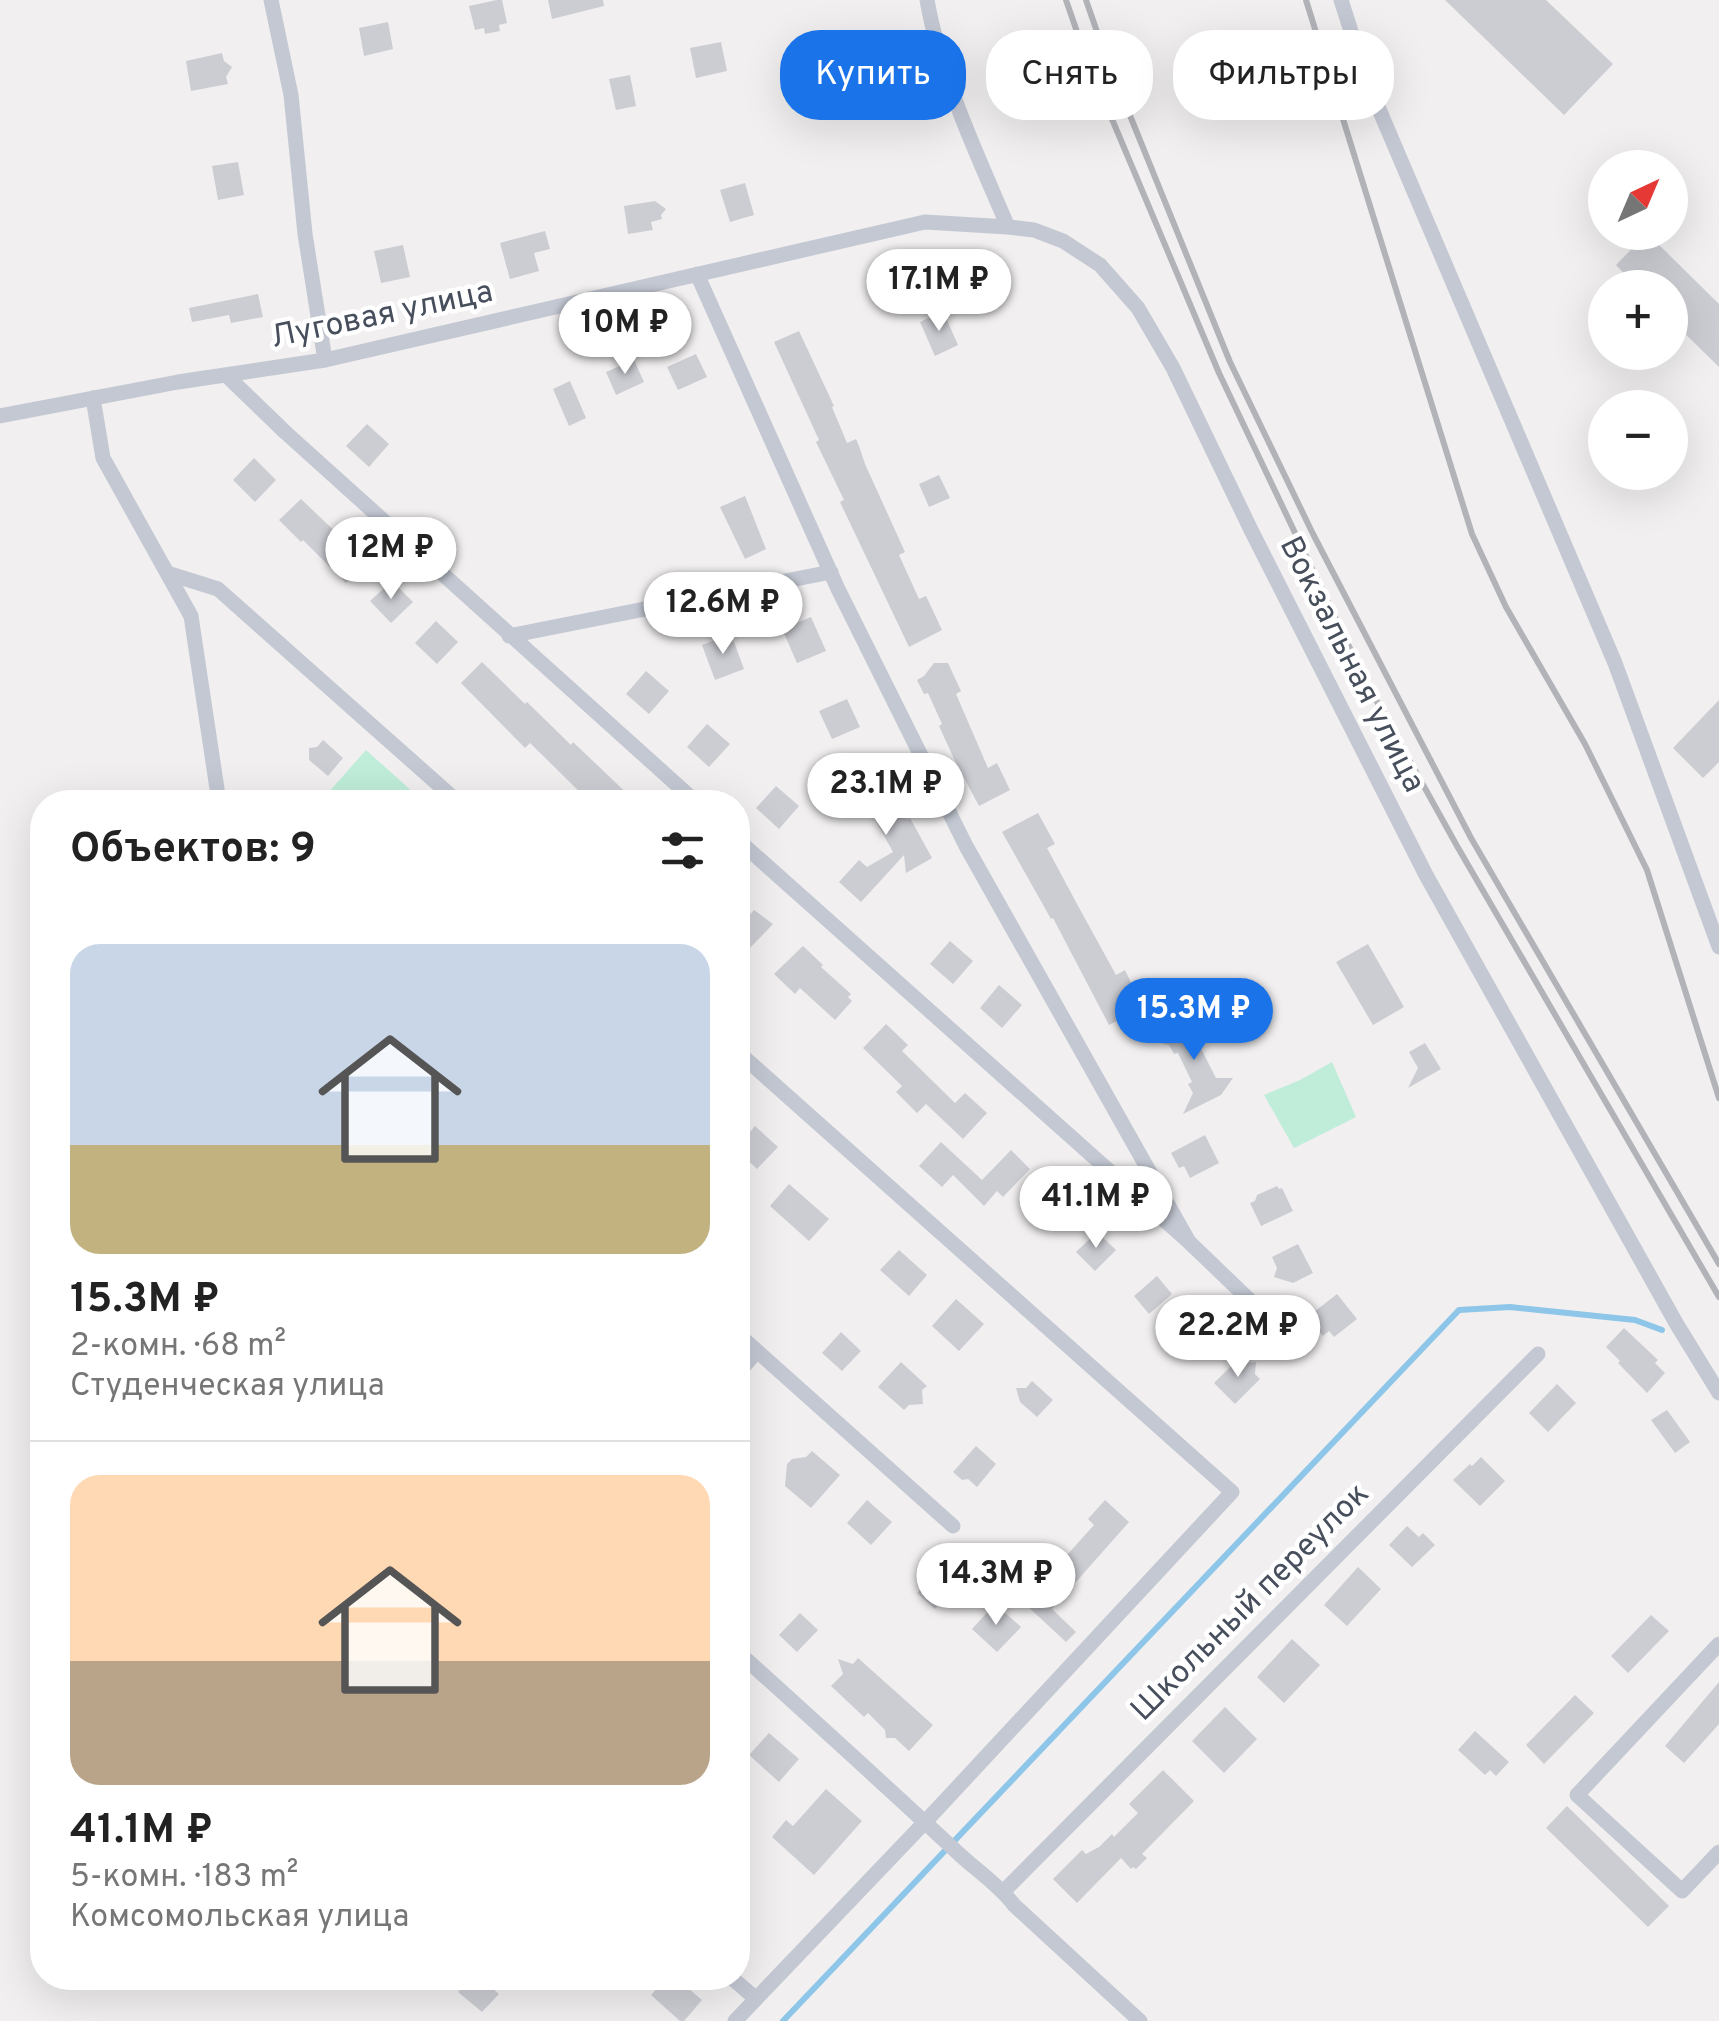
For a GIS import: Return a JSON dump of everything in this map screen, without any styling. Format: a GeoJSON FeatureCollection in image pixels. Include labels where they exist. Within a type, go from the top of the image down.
{"type":"FeatureCollection","features":[{"type":"Feature","properties":{"kind":"street"},"geometry":{"type":"LineString","coordinates":[[271,0],[291,95],[305,234],[325,360]]}},
{"type":"Feature","properties":{"kind":"street"},"geometry":{"type":"LineString","coordinates":[[927,0],[934,40],[1008,227]]}},
{"type":"Feature","properties":{"kind":"street"},"geometry":{"type":"LineString","coordinates":[[1340,0],[1367,82],[1614,663],[1719,948]]}},
{"type":"Feature","properties":{"kind":"street","name":"Луговая улица"},"geometry":{"type":"LineString","coordinates":[[0,416],[325,360],[925,222],[1008,227]]}},
{"type":"Feature","properties":{"kind":"street","name":"Вокзальная улица"},"geometry":{"type":"LineString","coordinates":[[1008,227],[1034,230],[1064,241],[1100,265],[1138,308],[1174,368],[1251,530],[1426,875],[1719,1394]]}},
{"type":"Feature","properties":{"kind":"street"},"geometry":{"type":"LineString","coordinates":[[697,274],[831,572],[966,846],[1189,1242]]}},
{"type":"Feature","properties":{"kind":"street"},"geometry":{"type":"LineString","coordinates":[[226,375],[682,790]]}},
{"type":"Feature","properties":{"kind":"street"},"geometry":{"type":"LineString","coordinates":[[94,398],[102,458],[192,616],[217,790]]}},
{"type":"Feature","properties":{"kind":"street"},"geometry":{"type":"LineString","coordinates":[[509,636],[831,572]]}},
{"type":"Feature","properties":{"kind":"street"},"geometry":{"type":"LineString","coordinates":[[167,573],[218,589],[444,790]]}},
{"type":"Feature","properties":{"kind":"street"},"geometry":{"type":"LineString","coordinates":[[750,851],[1189,1242],[1263,1313]]}},
{"type":"Feature","properties":{"kind":"street"},"geometry":{"type":"LineString","coordinates":[[734,2021],[932,1827],[1232,1492],[750,1063]]}},
{"type":"Feature","properties":{"kind":"street"},"geometry":{"type":"LineString","coordinates":[[750,1345],[953,1526]]}},
{"type":"Feature","properties":{"kind":"street"},"geometry":{"type":"LineString","coordinates":[[750,1360],[757,1352]]}},
{"type":"Feature","properties":{"kind":"street","name":"Школьный переулок"},"geometry":{"type":"LineString","coordinates":[[1004,1891],[1538,1354]]}},
{"type":"Feature","properties":{"kind":"street"},"geometry":{"type":"LineString","coordinates":[[1719,1644],[1577,1795],[1682,1891],[1719,1852]]}},
{"type":"Feature","properties":{"kind":"street"},"geometry":{"type":"LineString","coordinates":[[750,1663],[1004,1891],[1014,1905],[1140,2021]]}},
{"type":"Feature","properties":{"kind":"street"},"geometry":{"type":"LineString","coordinates":[[746,1990],[755,1998]]}},
{"type":"Feature","properties":{"kind":"green space"},"geometry":{"type":"Polygon","coordinates":[[[366,750],[411,790],[331,790],[366,750]]]}},
{"type":"Feature","properties":{"kind":"green space"},"geometry":{"type":"Polygon","coordinates":[[[1332,1062],[1356,1117],[1294,1148],[1264,1095],[1332,1062]]]}},
{"type":"Feature","properties":{"kind":"building"},"geometry":{"type":"Polygon","coordinates":[[[502,0],[507,23],[499,25],[500,31],[485,34],[484,28],[475,30],[469,6],[502,0]]]}},
{"type":"Feature","properties":{"kind":"building"},"geometry":{"type":"Polygon","coordinates":[[[548,0],[603,0],[604,6],[552,19],[548,0]]]}},
{"type":"Feature","properties":{"kind":"building"},"geometry":{"type":"Polygon","coordinates":[[[1445,0],[1546,0],[1613,64],[1564,115],[1445,0]]]}},
{"type":"Feature","properties":{"kind":"building"},"geometry":{"type":"Polygon","coordinates":[[[388,22],[393,49],[364,56],[359,28],[388,22]]]}},
{"type":"Feature","properties":{"kind":"building"},"geometry":{"type":"Polygon","coordinates":[[[721,42],[727,71],[696,78],[690,48],[721,42]]]}},
{"type":"Feature","properties":{"kind":"building"},"geometry":{"type":"Polygon","coordinates":[[[222,53],[224,61],[232,67],[226,77],[228,84],[191,91],[186,61],[222,53]]]}},
{"type":"Feature","properties":{"kind":"building"},"geometry":{"type":"Polygon","coordinates":[[[630,75],[636,106],[616,110],[609,79],[630,75]]]}},
{"type":"Feature","properties":{"kind":"building"},"geometry":{"type":"Polygon","coordinates":[[[238,162],[244,195],[218,200],[212,166],[238,162]]]}},
{"type":"Feature","properties":{"kind":"building"},"geometry":{"type":"Polygon","coordinates":[[[745,183],[754,215],[730,222],[720,190],[745,183]]]}},
{"type":"Feature","properties":{"kind":"building"},"geometry":{"type":"Polygon","coordinates":[[[655,201],[666,209],[662,219],[651,222],[653,230],[628,234],[624,206],[655,201]]]}},
{"type":"Feature","properties":{"kind":"building"},"geometry":{"type":"Polygon","coordinates":[[[545,231],[550,249],[534,253],[539,271],[510,279],[500,243],[545,231]]]}},
{"type":"Feature","properties":{"kind":"building"},"geometry":{"type":"Polygon","coordinates":[[[403,245],[410,277],[381,283],[374,251],[403,245]]]}},
{"type":"Feature","properties":{"kind":"building"},"geometry":{"type":"Polygon","coordinates":[[[1631,250],[1664,250],[1685,270],[1621,270],[1616,265],[1631,250]]]}},
{"type":"Feature","properties":{"kind":"building"},"geometry":{"type":"Polygon","coordinates":[[[1688,273],[1719,304],[1719,367],[1688,337],[1688,273]]]}},
{"type":"Feature","properties":{"kind":"building"},"geometry":{"type":"Polygon","coordinates":[[[258,294],[263,317],[231,323],[229,315],[192,322],[189,308],[258,294]]]}},
{"type":"Feature","properties":{"kind":"building"},"geometry":{"type":"Polygon","coordinates":[[[943,311],[958,345],[935,356],[920,322],[943,311]]]}},
{"type":"Feature","properties":{"kind":"building"},"geometry":{"type":"Polygon","coordinates":[[[799,331],[847,443],[856,439],[905,552],[899,555],[919,599],[926,596],[942,630],[909,647],[840,502],[844,500],[774,342],[799,331]]]}},
{"type":"Feature","properties":{"kind":"building"},"geometry":{"type":"Polygon","coordinates":[[[696,354],[707,377],[678,390],[667,367],[696,354]]]}},
{"type":"Feature","properties":{"kind":"building"},"geometry":{"type":"Polygon","coordinates":[[[634,360],[644,382],[616,395],[606,372],[634,360]]]}},
{"type":"Feature","properties":{"kind":"building"},"geometry":{"type":"Polygon","coordinates":[[[570,381],[586,418],[569,426],[553,389],[570,381]]]}},
{"type":"Feature","properties":{"kind":"building"},"geometry":{"type":"Polygon","coordinates":[[[367,424],[389,444],[369,467],[346,446],[367,424]]]}},
{"type":"Feature","properties":{"kind":"building"},"geometry":{"type":"Polygon","coordinates":[[[254,458],[276,480],[255,502],[233,480],[254,458]]]}},
{"type":"Feature","properties":{"kind":"building"},"geometry":{"type":"Polygon","coordinates":[[[939,475],[950,498],[929,507],[919,484],[939,475]]]}},
{"type":"Feature","properties":{"kind":"building"},"geometry":{"type":"Polygon","coordinates":[[[745,496],[766,549],[745,559],[720,507],[745,496]]]}},
{"type":"Feature","properties":{"kind":"building"},"geometry":{"type":"Polygon","coordinates":[[[301,499],[367,562],[346,583],[279,520],[301,499]]]}},
{"type":"Feature","properties":{"kind":"building"},"geometry":{"type":"Polygon","coordinates":[[[392,581],[413,602],[391,623],[370,601],[392,581]]]}},
{"type":"Feature","properties":{"kind":"building"},"geometry":{"type":"Polygon","coordinates":[[[811,617],[826,651],[797,663],[782,629],[811,617]]]}},
{"type":"Feature","properties":{"kind":"building"},"geometry":{"type":"Polygon","coordinates":[[[436,621],[458,642],[437,664],[415,643],[436,621]]]}},
{"type":"Feature","properties":{"kind":"building"},"geometry":{"type":"Polygon","coordinates":[[[731,634],[744,669],[715,680],[702,645],[731,634]]]}},
{"type":"Feature","properties":{"kind":"building"},"geometry":{"type":"Polygon","coordinates":[[[482,662],[623,790],[578,790],[530,743],[525,748],[461,683],[482,662]]]}},
{"type":"Feature","properties":{"kind":"building"},"geometry":{"type":"Polygon","coordinates":[[[934,663],[948,663],[961,691],[956,694],[988,768],[997,763],[1010,790],[979,806],[939,726],[942,724],[928,693],[924,694],[917,680],[934,663]]]}},
{"type":"Feature","properties":{"kind":"building"},"geometry":{"type":"Polygon","coordinates":[[[646,671],[669,691],[649,714],[626,694],[646,671]]]}},
{"type":"Feature","properties":{"kind":"building"},"geometry":{"type":"Polygon","coordinates":[[[847,699],[860,727],[832,739],[819,711],[847,699]]]}},
{"type":"Feature","properties":{"kind":"building"},"geometry":{"type":"Polygon","coordinates":[[[1719,700],[1719,762],[1703,778],[1673,748],[1719,700]]]}},
{"type":"Feature","properties":{"kind":"building"},"geometry":{"type":"Polygon","coordinates":[[[707,724],[730,744],[709,767],[687,747],[707,724]]]}},
{"type":"Feature","properties":{"kind":"building"},"geometry":{"type":"Polygon","coordinates":[[[323,740],[343,758],[328,776],[309,760],[309,748],[317,747],[323,740]]]}},
{"type":"Feature","properties":{"kind":"building"},"geometry":{"type":"Polygon","coordinates":[[[882,770],[932,858],[906,873],[904,855],[861,902],[839,882],[859,860],[867,867],[893,852],[855,784],[882,770]]]}},
{"type":"Feature","properties":{"kind":"building"},"geometry":{"type":"Polygon","coordinates":[[[776,786],[799,806],[779,829],[756,808],[776,786]]]}},
{"type":"Feature","properties":{"kind":"building"},"geometry":{"type":"Polygon","coordinates":[[[1038,813],[1055,844],[1047,848],[1077,904],[1116,975],[1125,970],[1143,1008],[1109,1025],[1002,832],[1038,813]]]}},
{"type":"Feature","properties":{"kind":"building"},"geometry":{"type":"Polygon","coordinates":[[[754,910],[773,924],[750,948],[750,914],[754,910]]]}},
{"type":"Feature","properties":{"kind":"building"},"geometry":{"type":"Polygon","coordinates":[[[950,941],[973,961],[953,984],[930,964],[950,941]]]}},
{"type":"Feature","properties":{"kind":"building"},"geometry":{"type":"Polygon","coordinates":[[[1368,944],[1404,1007],[1373,1025],[1336,962],[1368,944]]]}},
{"type":"Feature","properties":{"kind":"building"},"geometry":{"type":"Polygon","coordinates":[[[803,946],[851,994],[848,997],[852,1001],[835,1020],[800,988],[795,994],[774,974],[803,946]]]}},
{"type":"Feature","properties":{"kind":"building"},"geometry":{"type":"Polygon","coordinates":[[[999,985],[1022,1005],[1002,1028],[980,1008],[999,985]]]}},
{"type":"Feature","properties":{"kind":"building"},"geometry":{"type":"Polygon","coordinates":[[[1184,1022],[1205,1022],[1195,1037],[1216,1078],[1233,1078],[1221,1095],[1183,1114],[1193,1093],[1188,1084],[1192,1082],[1178,1053],[1174,1054],[1169,1045],[1148,1040],[1184,1022]]]}},
{"type":"Feature","properties":{"kind":"building"},"geometry":{"type":"Polygon","coordinates":[[[886,1024],[908,1045],[902,1051],[955,1103],[965,1093],[987,1113],[963,1139],[926,1104],[917,1113],[896,1092],[902,1086],[863,1048],[886,1024]]]}},
{"type":"Feature","properties":{"kind":"building"},"geometry":{"type":"Polygon","coordinates":[[[1425,1043],[1441,1069],[1408,1088],[1418,1068],[1409,1052],[1425,1043]]]}},
{"type":"Feature","properties":{"kind":"building"},"geometry":{"type":"Polygon","coordinates":[[[755,1126],[778,1147],[757,1169],[750,1162],[750,1132],[755,1126]]]}},
{"type":"Feature","properties":{"kind":"building"},"geometry":{"type":"Polygon","coordinates":[[[1205,1135],[1219,1163],[1190,1178],[1171,1153],[1205,1135]]]}},
{"type":"Feature","properties":{"kind":"building"},"geometry":{"type":"Polygon","coordinates":[[[941,1142],[982,1180],[1011,1150],[1030,1169],[1003,1197],[997,1191],[984,1206],[953,1175],[942,1187],[919,1166],[941,1142]]]}},
{"type":"Feature","properties":{"kind":"building"},"geometry":{"type":"Polygon","coordinates":[[[789,1184],[829,1219],[809,1241],[770,1206],[789,1184]]]}},
{"type":"Feature","properties":{"kind":"building"},"geometry":{"type":"Polygon","coordinates":[[[1277,1186],[1282,1188],[1293,1211],[1261,1226],[1250,1203],[1257,1195],[1277,1186]]]}},
{"type":"Feature","properties":{"kind":"building"},"geometry":{"type":"Polygon","coordinates":[[[1097,1232],[1116,1250],[1095,1271],[1076,1252],[1097,1232]]]}},
{"type":"Feature","properties":{"kind":"building"},"geometry":{"type":"Polygon","coordinates":[[[1298,1244],[1313,1273],[1293,1283],[1274,1277],[1277,1268],[1272,1257],[1298,1244]]]}},
{"type":"Feature","properties":{"kind":"building"},"geometry":{"type":"Polygon","coordinates":[[[899,1250],[927,1275],[909,1296],[880,1270],[899,1250]]]}},
{"type":"Feature","properties":{"kind":"building"},"geometry":{"type":"Polygon","coordinates":[[[1157,1276],[1172,1294],[1149,1314],[1134,1296],[1157,1276]]]}},
{"type":"Feature","properties":{"kind":"building"},"geometry":{"type":"Polygon","coordinates":[[[1337,1294],[1357,1319],[1334,1337],[1329,1331],[1323,1336],[1313,1324],[1319,1319],[1314,1312],[1337,1294]]]}},
{"type":"Feature","properties":{"kind":"building"},"geometry":{"type":"Polygon","coordinates":[[[956,1299],[984,1324],[959,1351],[932,1326],[956,1299]]]}},
{"type":"Feature","properties":{"kind":"building"},"geometry":{"type":"Polygon","coordinates":[[[1624,1328],[1658,1360],[1655,1363],[1665,1373],[1647,1393],[1606,1347],[1624,1328]]]}},
{"type":"Feature","properties":{"kind":"building"},"geometry":{"type":"Polygon","coordinates":[[[841,1332],[861,1351],[842,1371],[822,1353],[841,1332]]]}},
{"type":"Feature","properties":{"kind":"building"},"geometry":{"type":"Polygon","coordinates":[[[1239,1358],[1245,1363],[1256,1362],[1255,1374],[1260,1379],[1235,1404],[1214,1383],[1239,1358]]]}},
{"type":"Feature","properties":{"kind":"building"},"geometry":{"type":"Polygon","coordinates":[[[901,1362],[927,1386],[922,1390],[923,1404],[909,1405],[904,1410],[878,1387],[901,1362]]]}},
{"type":"Feature","properties":{"kind":"building"},"geometry":{"type":"Polygon","coordinates":[[[1032,1381],[1053,1400],[1037,1417],[1020,1402],[1016,1388],[1026,1388],[1032,1381]]]}},
{"type":"Feature","properties":{"kind":"building"},"geometry":{"type":"Polygon","coordinates":[[[1557,1384],[1576,1403],[1548,1432],[1529,1413],[1557,1384]]]}},
{"type":"Feature","properties":{"kind":"building"},"geometry":{"type":"Polygon","coordinates":[[[1667,1410],[1690,1442],[1675,1453],[1651,1420],[1667,1410]]]}},
{"type":"Feature","properties":{"kind":"building"},"geometry":{"type":"Polygon","coordinates":[[[976,1446],[996,1464],[977,1487],[953,1472],[976,1446]]]}},
{"type":"Feature","properties":{"kind":"building"},"geometry":{"type":"Polygon","coordinates":[[[812,1451],[840,1475],[811,1508],[785,1486],[787,1464],[812,1451]]]}},
{"type":"Feature","properties":{"kind":"building"},"geometry":{"type":"Polygon","coordinates":[[[1481,1457],[1505,1481],[1480,1506],[1453,1480],[1481,1457]]]}},
{"type":"Feature","properties":{"kind":"building"},"geometry":{"type":"Polygon","coordinates":[[[867,1500],[892,1522],[871,1545],[847,1523],[867,1500]]]}},
{"type":"Feature","properties":{"kind":"building"},"geometry":{"type":"Polygon","coordinates":[[[1105,1500],[1129,1522],[1052,1609],[1076,1632],[1066,1642],[1024,1603],[1094,1525],[1088,1519],[1105,1500]]]}},
{"type":"Feature","properties":{"kind":"building"},"geometry":{"type":"Polygon","coordinates":[[[1407,1526],[1419,1537],[1423,1533],[1435,1545],[1412,1567],[1389,1545],[1407,1526]]]}},
{"type":"Feature","properties":{"kind":"building"},"geometry":{"type":"Polygon","coordinates":[[[1358,1567],[1381,1589],[1347,1626],[1324,1605],[1358,1567]]]}},
{"type":"Feature","properties":{"kind":"building"},"geometry":{"type":"Polygon","coordinates":[[[937,1570],[955,1587],[935,1609],[917,1593],[937,1570]]]}},
{"type":"Feature","properties":{"kind":"building"},"geometry":{"type":"Polygon","coordinates":[[[995,1604],[1021,1627],[997,1652],[972,1629],[995,1604]]]}},
{"type":"Feature","properties":{"kind":"building"},"geometry":{"type":"Polygon","coordinates":[[[800,1613],[818,1630],[797,1652],[779,1635],[800,1613]]]}},
{"type":"Feature","properties":{"kind":"building"},"geometry":{"type":"Polygon","coordinates":[[[1651,1615],[1669,1631],[1628,1673],[1611,1656],[1651,1615]]]}},
{"type":"Feature","properties":{"kind":"building"},"geometry":{"type":"Polygon","coordinates":[[[1292,1639],[1320,1665],[1284,1703],[1257,1677],[1292,1639]]]}},
{"type":"Feature","properties":{"kind":"building"},"geometry":{"type":"Polygon","coordinates":[[[858,1658],[933,1725],[909,1751],[895,1738],[886,1738],[885,1730],[868,1713],[864,1717],[831,1686],[843,1674],[838,1659],[853,1664],[858,1658]]]}},
{"type":"Feature","properties":{"kind":"building"},"geometry":{"type":"Polygon","coordinates":[[[1719,1682],[1719,1724],[1684,1763],[1665,1746],[1719,1682]]]}},
{"type":"Feature","properties":{"kind":"building"},"geometry":{"type":"Polygon","coordinates":[[[1575,1695],[1594,1713],[1544,1764],[1526,1745],[1575,1695]]]}},
{"type":"Feature","properties":{"kind":"building"},"geometry":{"type":"Polygon","coordinates":[[[1225,1707],[1257,1739],[1224,1773],[1192,1741],[1225,1707]]]}},
{"type":"Feature","properties":{"kind":"building"},"geometry":{"type":"Polygon","coordinates":[[[1475,1731],[1509,1762],[1496,1776],[1490,1770],[1485,1775],[1458,1750],[1475,1731]]]}},
{"type":"Feature","properties":{"kind":"building"},"geometry":{"type":"Polygon","coordinates":[[[769,1733],[799,1759],[779,1782],[750,1754],[769,1733]]]}},
{"type":"Feature","properties":{"kind":"building"},"geometry":{"type":"Polygon","coordinates":[[[1163,1770],[1194,1801],[1142,1854],[1147,1858],[1136,1869],[1121,1858],[1077,1903],[1053,1879],[1082,1850],[1086,1854],[1112,1834],[1114,1837],[1138,1813],[1129,1804],[1163,1770]]]}},
{"type":"Feature","properties":{"kind":"building"},"geometry":{"type":"Polygon","coordinates":[[[826,1789],[862,1821],[814,1875],[772,1837],[786,1820],[793,1826],[826,1789]]]}},
{"type":"Feature","properties":{"kind":"building"},"geometry":{"type":"Polygon","coordinates":[[[1567,1806],[1669,1906],[1648,1927],[1546,1828],[1567,1806]]]}},
{"type":"Feature","properties":{"kind":"building"},"geometry":{"type":"Polygon","coordinates":[[[494,1990],[499,1994],[482,2012],[458,1992],[494,1990]]]}},
{"type":"Feature","properties":{"kind":"building"},"geometry":{"type":"Polygon","coordinates":[[[655,1990],[690,1990],[702,2000],[680,2021],[651,1995],[655,1990]]]}},
{"type":"Feature","properties":{"kind":"waterway"},"geometry":{"type":"LineString","coordinates":[[783,2021],[1459,1310],[1510,1307],[1635,1320],[1662,1330]]}},
{"type":"Feature","properties":{"kind":"railway"},"geometry":{"type":"LineString","coordinates":[[1066,0],[1085,55],[1219,373],[1365,680],[1719,1297]]}},
{"type":"Feature","properties":{"kind":"railway"},"geometry":{"type":"LineString","coordinates":[[1086,0],[1230,362],[1313,534],[1471,838],[1719,1264]]}},
{"type":"Feature","properties":{"kind":"railway"},"geometry":{"type":"LineString","coordinates":[[1306,0],[1472,534],[1506,607],[1585,744],[1647,870],[1719,1098]]}}]}
